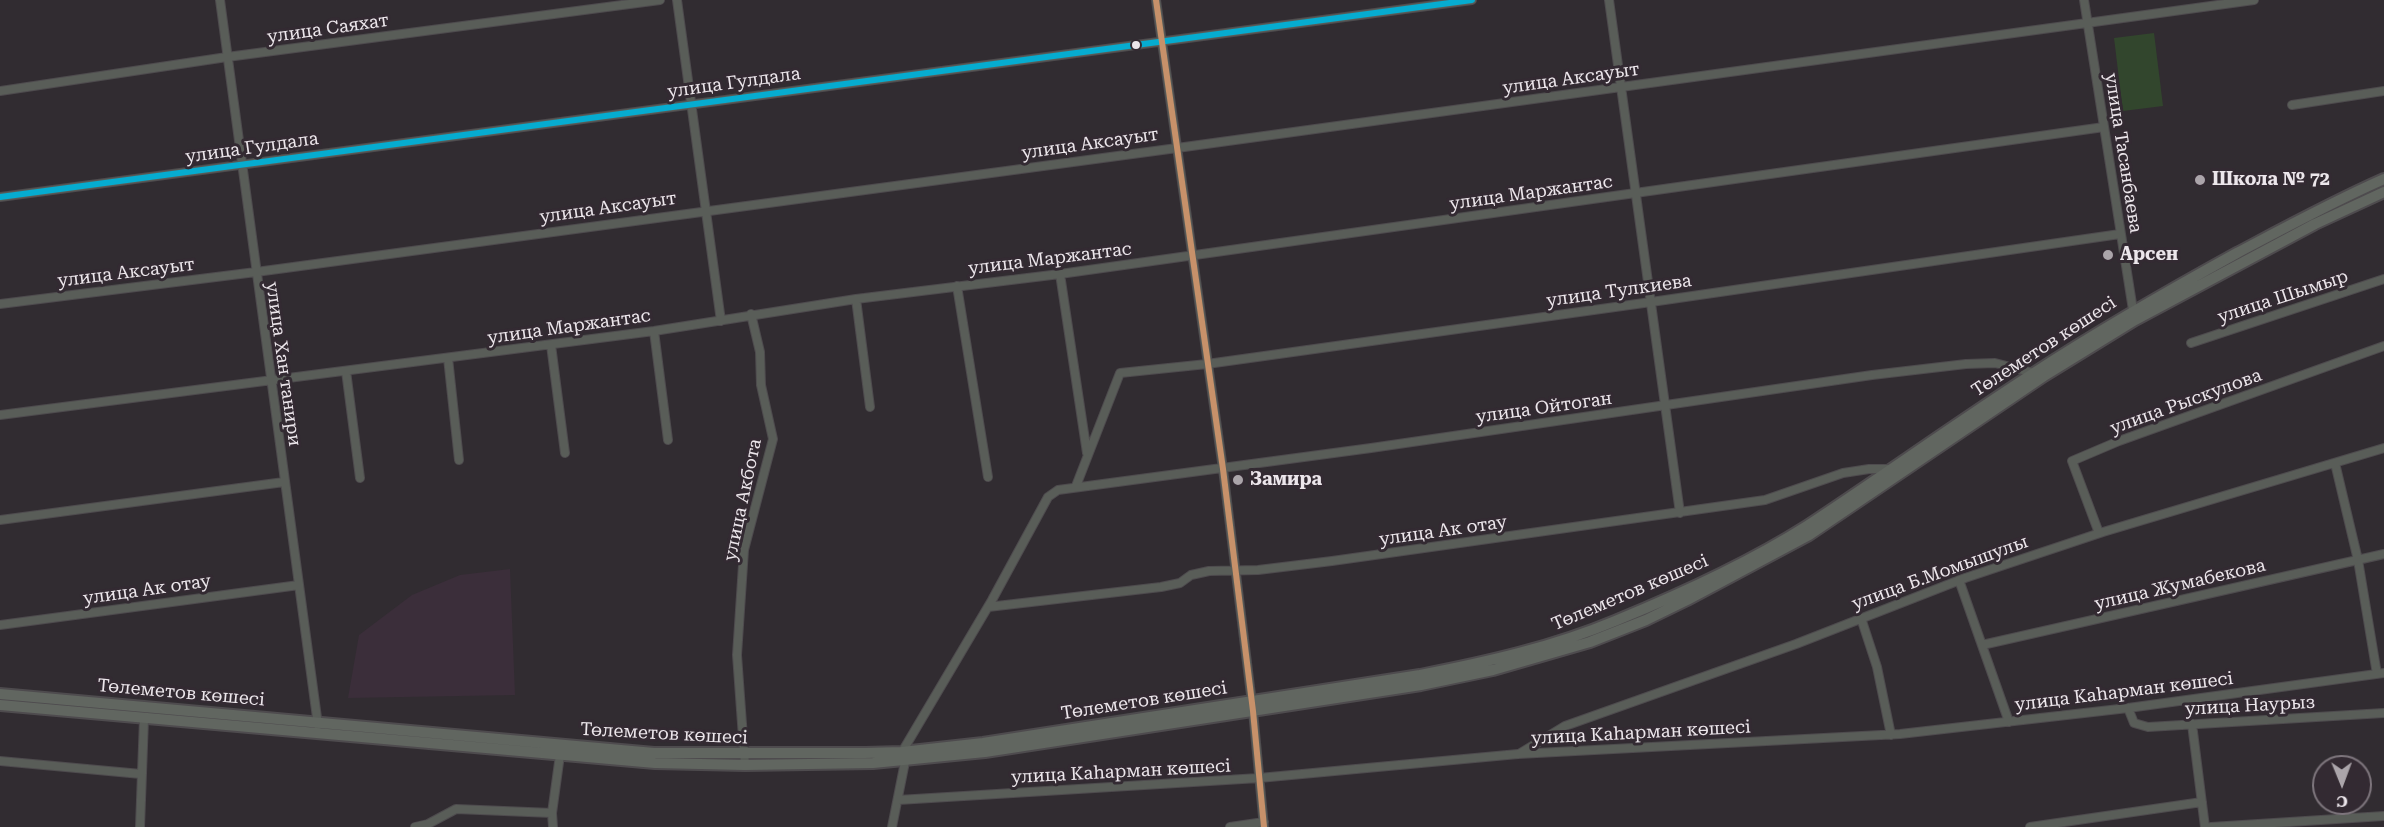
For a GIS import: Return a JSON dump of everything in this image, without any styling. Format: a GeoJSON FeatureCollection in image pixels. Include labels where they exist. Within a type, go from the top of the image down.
{"type":"FeatureCollection","features":[{"type":"Feature","properties":{"kind":"main road","name":"Төлеметов көшесі"},"geometry":{"type":"LineString","coordinates":[[0,694],[560,755],[655,763],[904,757],[1030,746],[1252,706],[1467,676],[1590,642],[1646,620],[1723,582],[1809,535],[2034,373],[2133,310],[2310,214],[2384,179]]}},
{"type":"Feature","properties":{"kind":"main road","name":"Төлеметов көшесі"},"geometry":{"type":"LineString","coordinates":[[1893,473],[2135,320],[2315,224],[2384,192]]}},
{"type":"Feature","properties":{"kind":"main road","name":"Төлеметов көшесі"},"geometry":{"type":"LineString","coordinates":[[0,705],[144,719],[318,727],[744,760]]}},
{"type":"Feature","properties":{"kind":"street","name":"улица Хан танири"},"geometry":{"type":"LineString","coordinates":[[220,0],[318,727]]}},
{"type":"Feature","properties":{"kind":"street","name":"улица Саяхат"},"geometry":{"type":"LineString","coordinates":[[0,91],[227,57],[660,0]]}},
{"type":"Feature","properties":{"kind":"street"},"geometry":{"type":"LineString","coordinates":[[677,0],[721,321]]}},
{"type":"Feature","properties":{"kind":"street"},"geometry":{"type":"LineString","coordinates":[[1156,0],[1236,572],[1264,824],[1230,827]]}},
{"type":"Feature","properties":{"kind":"street","name":"улица Гулдала"},"geometry":{"type":"LineString","coordinates":[[0,197],[1472,0]]}},
{"type":"Feature","properties":{"kind":"street"},"geometry":{"type":"LineString","coordinates":[[1609,0],[1680,513]]}},
{"type":"Feature","properties":{"kind":"street","name":"улица Тасанбаева"},"geometry":{"type":"LineString","coordinates":[[2084,0],[2133,310]]}},
{"type":"Feature","properties":{"kind":"street","name":"улица Аксауыт"},"geometry":{"type":"LineString","coordinates":[[0,304],[256,272],[1622,88],[2254,0]]}},
{"type":"Feature","properties":{"kind":"street"},"geometry":{"type":"LineString","coordinates":[[2292,105],[2384,91]]}},
{"type":"Feature","properties":{"kind":"street","name":"улица Маржантас"},"geometry":{"type":"LineString","coordinates":[[0,415],[654,331],[856,299],[1193,256],[2104,128]]}},
{"type":"Feature","properties":{"kind":"street","name":"улица Тулкиева"},"geometry":{"type":"LineString","coordinates":[[1087,455],[1120,373],[1207,364],[2120,234]]}},
{"type":"Feature","properties":{"kind":"street"},"geometry":{"type":"LineString","coordinates":[[1060,274],[1087,455],[1076,486]]}},
{"type":"Feature","properties":{"kind":"street","name":"улица Шымыр"},"geometry":{"type":"LineString","coordinates":[[2191,343],[2384,279]]}},
{"type":"Feature","properties":{"kind":"street"},"geometry":{"type":"LineString","coordinates":[[957,286],[988,477]]}},
{"type":"Feature","properties":{"kind":"street"},"geometry":{"type":"LineString","coordinates":[[856,299],[870,407]]}},
{"type":"Feature","properties":{"kind":"street","name":"улица Акбота"},"geometry":{"type":"LineString","coordinates":[[744,760],[737,655],[744,550],[773,439],[760,385],[760,352],[751,314]]}},
{"type":"Feature","properties":{"kind":"street"},"geometry":{"type":"LineString","coordinates":[[654,331],[668,440]]}},
{"type":"Feature","properties":{"kind":"street"},"geometry":{"type":"LineString","coordinates":[[550,345],[565,453]]}},
{"type":"Feature","properties":{"kind":"street","name":"улица Рыскулова"},"geometry":{"type":"LineString","coordinates":[[2099,534],[2072,461],[2119,441],[2384,346]]}},
{"type":"Feature","properties":{"kind":"street"},"geometry":{"type":"LineString","coordinates":[[448,358],[459,460]]}},
{"type":"Feature","properties":{"kind":"street","name":"улица Ойтоган"},"geometry":{"type":"LineString","coordinates":[[988,608],[1048,497],[1058,490],[1222,469],[1872,375],[1966,364],[1995,363],[2034,373]]}},
{"type":"Feature","properties":{"kind":"street"},"geometry":{"type":"LineString","coordinates":[[346,371],[360,478]]}},
{"type":"Feature","properties":{"kind":"street","name":"улица Б.Момышулы"},"geometry":{"type":"LineString","coordinates":[[1518,754],[1565,726],[1959,580],[2099,534],[2384,448]]}},
{"type":"Feature","properties":{"kind":"street"},"geometry":{"type":"LineString","coordinates":[[2335,463],[2358,560],[2380,673]]}},
{"type":"Feature","properties":{"kind":"street","name":"улица Ак отау"},"geometry":{"type":"LineString","coordinates":[[988,608],[1161,587],[1180,583],[1191,575],[1209,571],[1236,572],[1343,560],[1680,513],[1765,500],[1843,473],[1869,469],[1893,473]]}},
{"type":"Feature","properties":{"kind":"street"},"geometry":{"type":"LineString","coordinates":[[0,520],[284,482]]}},
{"type":"Feature","properties":{"kind":"street","name":"улица Жумабекова"},"geometry":{"type":"LineString","coordinates":[[1982,645],[2384,554]]}},
{"type":"Feature","properties":{"kind":"street"},"geometry":{"type":"LineString","coordinates":[[1959,580],[2009,722]]}},
{"type":"Feature","properties":{"kind":"street","name":"улица Ак отау"},"geometry":{"type":"LineString","coordinates":[[0,625],[299,585]]}},
{"type":"Feature","properties":{"kind":"street"},"geometry":{"type":"LineString","coordinates":[[892,827],[904,757],[988,608]]}},
{"type":"Feature","properties":{"kind":"street"},"geometry":{"type":"LineString","coordinates":[[1861,618],[1877,667],[1891,735]]}},
{"type":"Feature","properties":{"kind":"street","name":"улица Каһарман көшесі"},"geometry":{"type":"LineString","coordinates":[[898,800],[1259,778],[1518,754],[1891,735],[2128,708],[2380,673]]}},
{"type":"Feature","properties":{"kind":"street","name":"улица Наурыз"},"geometry":{"type":"LineString","coordinates":[[2128,708],[2134,723],[2148,727],[2384,713]]}},
{"type":"Feature","properties":{"kind":"street"},"geometry":{"type":"LineString","coordinates":[[140,827],[144,719]]}},
{"type":"Feature","properties":{"kind":"street"},"geometry":{"type":"LineString","coordinates":[[2192,724],[2205,827]]}},
{"type":"Feature","properties":{"kind":"street"},"geometry":{"type":"LineString","coordinates":[[553,827],[552,813],[560,755]]}},
{"type":"Feature","properties":{"kind":"street"},"geometry":{"type":"LineString","coordinates":[[0,761],[141,774]]}},
{"type":"Feature","properties":{"kind":"street"},"geometry":{"type":"LineString","coordinates":[[2030,827],[2202,802]]}},
{"type":"Feature","properties":{"kind":"street"},"geometry":{"type":"LineString","coordinates":[[415,827],[428,824],[456,809],[552,813]]}},
{"type":"Feature","properties":{"kind":"street"},"geometry":{"type":"LineString","coordinates":[[2211,827],[2384,816]]}},
{"type":"Feature","properties":{"kind":"shaded area"},"geometry":{"type":"Polygon","coordinates":[[[510,569],[515,695],[348,698],[359,635],[412,595],[460,575],[510,569]]]}},
{"type":"Feature","properties":{"kind":"green space"},"geometry":{"type":"Polygon","coordinates":[[[2154,33],[2163,106],[2123,111],[2114,38],[2154,33]]]}},
{"type":"Feature","properties":{"kind":"transit line"},"geometry":{"type":"LineString","coordinates":[[1156,0],[1223,469],[1253,711],[1264,827]]}},
{"type":"Feature","properties":{"kind":"transit line"},"geometry":{"type":"LineString","coordinates":[[0,197],[1472,0]]}},
{"type":"Feature","properties":{"kind":"place","name":"Школа № 72"},"geometry":{"type":"Point","coordinates":[2200,180]}},
{"type":"Feature","properties":{"kind":"place","name":"Арсен"},"geometry":{"type":"Point","coordinates":[2108,255]}},
{"type":"Feature","properties":{"kind":"place","name":"Замира"},"geometry":{"type":"Point","coordinates":[1238,480]}}]}
